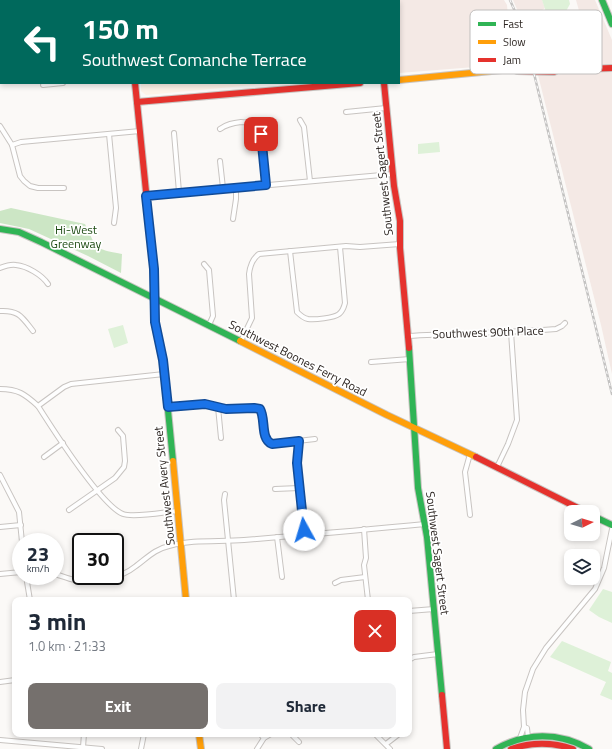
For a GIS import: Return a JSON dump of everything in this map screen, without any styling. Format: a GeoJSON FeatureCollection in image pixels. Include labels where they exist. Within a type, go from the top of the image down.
{"type":"FeatureCollection","features":[{"type":"Feature","properties":{"kind":"main road"},"geometry":{"type":"LineString","coordinates":[[602,0],[612,24]]}},
{"type":"Feature","properties":{"kind":"main road"},"geometry":{"type":"LineString","coordinates":[[602,68],[612,68]]}},
{"type":"Feature","properties":{"kind":"main road"},"geometry":{"type":"LineString","coordinates":[[400,80],[470,73]]}},
{"type":"Feature","properties":{"kind":"main road","name":"Southwest Avery Street"},"geometry":{"type":"LineString","coordinates":[[135,84],[154,269],[155,322],[162,354],[168,407],[186,597]]}},
{"type":"Feature","properties":{"kind":"main road"},"geometry":{"type":"LineString","coordinates":[[137,102],[348,84]]}},
{"type":"Feature","properties":{"kind":"main road","name":"Southwest Sagert Street"},"geometry":{"type":"LineString","coordinates":[[384,84],[392,174],[400,216],[400,244],[410,359],[419,494],[425,524],[447,749]]}},
{"type":"Feature","properties":{"kind":"main road","name":"Southwest Boones Ferry Road"},"geometry":{"type":"LineString","coordinates":[[0,229],[19,232],[32,237],[414,428],[497,467],[572,505]]}},
{"type":"Feature","properties":{"kind":"main road"},"geometry":{"type":"LineString","coordinates":[[600,519],[612,525]]}},
{"type":"Feature","properties":{"kind":"main road"},"geometry":{"type":"LineString","coordinates":[[527,747],[528,742],[540,736]]}},
{"type":"Feature","properties":{"kind":"main road"},"geometry":{"type":"LineString","coordinates":[[496,749],[520,739],[540,736],[566,739],[588,749]]}},
{"type":"Feature","properties":{"kind":"main road"},"geometry":{"type":"LineString","coordinates":[[199,737],[201,749]]}},
{"type":"Feature","properties":{"kind":"main road"},"geometry":{"type":"LineString","coordinates":[[532,749],[537,743]]}},
{"type":"Feature","properties":{"kind":"main road"},"geometry":{"type":"LineString","coordinates":[[511,749],[527,747],[537,743],[559,744],[574,749]]}},
{"type":"Feature","properties":{"kind":"street"},"geometry":{"type":"LineString","coordinates":[[43,85],[53,84]]}},
{"type":"Feature","properties":{"kind":"street"},"geometry":{"type":"LineString","coordinates":[[346,112],[386,108]]}},
{"type":"Feature","properties":{"kind":"street"},"geometry":{"type":"LineString","coordinates":[[300,120],[304,127],[310,181]]}},
{"type":"Feature","properties":{"kind":"street"},"geometry":{"type":"LineString","coordinates":[[220,129],[229,124],[242,122],[253,125],[259,131],[262,138],[266,185]]}},
{"type":"Feature","properties":{"kind":"street"},"geometry":{"type":"LineString","coordinates":[[0,126],[12,145],[20,176],[24,181],[30,186],[38,188],[64,188]]}},
{"type":"Feature","properties":{"kind":"street"},"geometry":{"type":"LineString","coordinates":[[12,145],[21,142],[140,131]]}},
{"type":"Feature","properties":{"kind":"street"},"geometry":{"type":"LineString","coordinates":[[174,133],[179,192]]}},
{"type":"Feature","properties":{"kind":"street"},"geometry":{"type":"LineString","coordinates":[[109,134],[116,208],[114,223]]}},
{"type":"Feature","properties":{"kind":"street"},"geometry":{"type":"LineString","coordinates":[[220,161],[223,188]]}},
{"type":"Feature","properties":{"kind":"street"},"geometry":{"type":"LineString","coordinates":[[146,196],[392,174]]}},
{"type":"Feature","properties":{"kind":"street"},"geometry":{"type":"LineString","coordinates":[[233,219],[236,187]]}},
{"type":"Feature","properties":{"kind":"street"},"geometry":{"type":"LineString","coordinates":[[241,342],[252,318],[249,274],[252,261],[259,254],[340,247],[400,244]]}},
{"type":"Feature","properties":{"kind":"street"},"geometry":{"type":"LineString","coordinates":[[290,251],[297,312],[302,317],[308,319],[332,317],[339,314],[343,310],[345,303],[340,247]]}},
{"type":"Feature","properties":{"kind":"street"},"geometry":{"type":"LineString","coordinates":[[0,268],[14,264],[21,266],[44,278],[48,284]]}},
{"type":"Feature","properties":{"kind":"street"},"geometry":{"type":"LineString","coordinates":[[204,264],[209,270],[212,319],[209,326]]}},
{"type":"Feature","properties":{"kind":"street"},"geometry":{"type":"LineString","coordinates":[[0,311],[20,314],[33,331]]}},
{"type":"Feature","properties":{"kind":"street","name":"Southwest 90th Place"},"geometry":{"type":"LineString","coordinates":[[408,336],[462,333],[485,334],[556,329],[565,323]]}},
{"type":"Feature","properties":{"kind":"street"},"geometry":{"type":"LineString","coordinates":[[497,467],[517,420],[511,332]]}},
{"type":"Feature","properties":{"kind":"street"},"geometry":{"type":"LineString","coordinates":[[371,362],[410,359]]}},
{"type":"Feature","properties":{"kind":"street"},"geometry":{"type":"LineString","coordinates":[[38,406],[64,387],[71,384],[164,374]]}},
{"type":"Feature","properties":{"kind":"street"},"geometry":{"type":"LineString","coordinates":[[0,389],[20,392],[38,406],[62,443],[109,505],[124,514],[133,515],[178,511]]}},
{"type":"Feature","properties":{"kind":"street"},"geometry":{"type":"LineString","coordinates":[[168,407],[200,404],[226,409],[260,409],[263,413],[265,438],[268,442],[272,444],[315,439]]}},
{"type":"Feature","properties":{"kind":"street"},"geometry":{"type":"LineString","coordinates":[[218,407],[220,438]]}},
{"type":"Feature","properties":{"kind":"street"},"geometry":{"type":"LineString","coordinates":[[69,510],[115,478],[124,467],[123,436],[118,430]]}},
{"type":"Feature","properties":{"kind":"street"},"geometry":{"type":"LineString","coordinates":[[299,441],[297,463],[304,535]]}},
{"type":"Feature","properties":{"kind":"street"},"geometry":{"type":"LineString","coordinates":[[44,456],[62,443]]}},
{"type":"Feature","properties":{"kind":"street"},"geometry":{"type":"LineString","coordinates":[[470,454],[465,472],[470,515]]}},
{"type":"Feature","properties":{"kind":"street"},"geometry":{"type":"LineString","coordinates":[[0,475],[19,512],[21,533]]}},
{"type":"Feature","properties":{"kind":"street"},"geometry":{"type":"LineString","coordinates":[[275,489],[299,488]]}},
{"type":"Feature","properties":{"kind":"street"},"geometry":{"type":"LineString","coordinates":[[226,494],[224,500],[234,597]]}},
{"type":"Feature","properties":{"kind":"street"},"geometry":{"type":"LineString","coordinates":[[64,577],[83,581],[111,578],[129,571],[154,551],[168,546],[181,544],[425,524]]}},
{"type":"Feature","properties":{"kind":"street"},"geometry":{"type":"LineString","coordinates":[[0,527],[21,525]]}},
{"type":"Feature","properties":{"kind":"street"},"geometry":{"type":"LineString","coordinates":[[364,529],[366,549],[364,566],[368,597]]}},
{"type":"Feature","properties":{"kind":"street"},"geometry":{"type":"LineString","coordinates":[[520,739],[524,726],[523,710],[525,692],[533,669],[546,648],[595,589],[604,568],[612,529]]}},
{"type":"Feature","properties":{"kind":"street"},"geometry":{"type":"LineString","coordinates":[[277,537],[282,577]]}},
{"type":"Feature","properties":{"kind":"street"},"geometry":{"type":"LineString","coordinates":[[0,574],[12,573]]}},
{"type":"Feature","properties":{"kind":"street"},"geometry":{"type":"LineString","coordinates":[[335,583],[341,580],[366,578]]}},
{"type":"Feature","properties":{"kind":"street"},"geometry":{"type":"LineString","coordinates":[[28,585],[30,597]]}},
{"type":"Feature","properties":{"kind":"street"},"geometry":{"type":"LineString","coordinates":[[412,611],[434,609]]}},
{"type":"Feature","properties":{"kind":"street"},"geometry":{"type":"LineString","coordinates":[[412,658],[438,654]]}},
{"type":"Feature","properties":{"kind":"street"},"geometry":{"type":"LineString","coordinates":[[0,682],[12,680]]}},
{"type":"Feature","properties":{"kind":"street"},"geometry":{"type":"LineString","coordinates":[[524,726],[528,737]]}},
{"type":"Feature","properties":{"kind":"street"},"geometry":{"type":"LineString","coordinates":[[83,747],[84,737]]}},
{"type":"Feature","properties":{"kind":"street"},"geometry":{"type":"LineString","coordinates":[[141,749],[143,737]]}},
{"type":"Feature","properties":{"kind":"street"},"geometry":{"type":"LineString","coordinates":[[294,737],[299,742]]}},
{"type":"Feature","properties":{"kind":"street"},"geometry":{"type":"LineString","coordinates":[[378,737],[390,749]]}},
{"type":"Feature","properties":{"kind":"street"},"geometry":{"type":"LineString","coordinates":[[386,744],[394,737]]}},
{"type":"Feature","properties":{"kind":"street"},"geometry":{"type":"LineString","coordinates":[[257,749],[264,738]]}},
{"type":"Feature","properties":{"kind":"street"},"geometry":{"type":"LineString","coordinates":[[0,740],[102,749]]}},
{"type":"Feature","properties":{"kind":"shaded area"},"geometry":{"type":"Polygon","coordinates":[[[400,0],[504,0],[507,5],[507,10],[470,10],[470,67],[400,73],[400,0]]]}},
{"type":"Feature","properties":{"kind":"shaded area"},"geometry":{"type":"Polygon","coordinates":[[[513,0],[542,0],[545,8],[542,10],[517,10],[513,0]]]}},
{"type":"Feature","properties":{"kind":"shaded area"},"geometry":{"type":"Polygon","coordinates":[[[576,0],[595,0],[599,10],[579,10],[576,0]]]}},
{"type":"Feature","properties":{"kind":"shaded area"},"geometry":{"type":"Polygon","coordinates":[[[602,16],[612,40],[612,64],[602,64],[602,16]]]}},
{"type":"Feature","properties":{"kind":"shaded area"},"geometry":{"type":"Polygon","coordinates":[[[602,72],[612,72],[612,374],[538,75],[602,74],[602,72]]]}},
{"type":"Feature","properties":{"kind":"shaded area"},"geometry":{"type":"Polygon","coordinates":[[[141,84],[263,84],[146,95],[141,91],[141,84]]]}},
{"type":"Feature","properties":{"kind":"green space"},"geometry":{"type":"Polygon","coordinates":[[[542,0],[569,0],[570,4],[567,10],[545,10],[542,0]]]}},
{"type":"Feature","properties":{"kind":"green space"},"geometry":{"type":"Polygon","coordinates":[[[439,142],[440,152],[418,154],[418,144],[439,142]]]}},
{"type":"Feature","properties":{"kind":"green space","name":"Hi-West Greenway"},"geometry":{"type":"Polygon","coordinates":[[[11,208],[85,224],[92,239],[101,249],[122,254],[121,273],[29,229],[0,223],[0,211],[11,208]]]}},
{"type":"Feature","properties":{"kind":"green space"},"geometry":{"type":"Polygon","coordinates":[[[123,325],[128,343],[114,348],[108,329],[123,325]]]}},
{"type":"Feature","properties":{"kind":"green space"},"geometry":{"type":"Polygon","coordinates":[[[603,589],[612,592],[612,623],[589,610],[603,589]]]}},
{"type":"Feature","properties":{"kind":"green space"},"geometry":{"type":"Polygon","coordinates":[[[562,641],[611,662],[608,671],[612,673],[612,700],[600,695],[606,682],[550,657],[562,641]]]}},
{"type":"Feature","properties":{"kind":"railway"},"geometry":{"type":"LineString","coordinates":[[510,0],[514,10]]}},
{"type":"Feature","properties":{"kind":"railway"},"geometry":{"type":"LineString","coordinates":[[534,74],[612,394]]}},
{"type":"Feature","properties":{"kind":"traffic: fast"},"geometry":{"type":"LineString","coordinates":[[602,0],[612,24]]}},
{"type":"Feature","properties":{"kind":"traffic: fast"},"geometry":{"type":"LineString","coordinates":[[149,221],[154,269],[155,322],[163,360],[173,461]]}},
{"type":"Feature","properties":{"kind":"traffic: fast"},"geometry":{"type":"LineString","coordinates":[[0,229],[19,232],[41,242],[240,341]]}},
{"type":"Feature","properties":{"kind":"traffic: fast"},"geometry":{"type":"LineString","coordinates":[[409,348],[418,488],[427,537],[442,695]]}},
{"type":"Feature","properties":{"kind":"traffic: fast"},"geometry":{"type":"LineString","coordinates":[[600,519],[612,525]]}},
{"type":"Feature","properties":{"kind":"traffic: fast"},"geometry":{"type":"LineString","coordinates":[[496,749],[519,739],[542,736],[566,739],[589,749]]}},
{"type":"Feature","properties":{"kind":"traffic: slow"},"geometry":{"type":"LineString","coordinates":[[400,80],[470,73]]}},
{"type":"Feature","properties":{"kind":"traffic: slow"},"geometry":{"type":"LineString","coordinates":[[240,341],[387,415],[476,457]]}},
{"type":"Feature","properties":{"kind":"traffic: slow"},"geometry":{"type":"LineString","coordinates":[[173,461],[186,597]]}},
{"type":"Feature","properties":{"kind":"traffic: slow"},"geometry":{"type":"LineString","coordinates":[[199,737],[201,749]]}},
{"type":"Feature","properties":{"kind":"traffic: jam"},"geometry":{"type":"LineString","coordinates":[[602,68],[612,68]]}},
{"type":"Feature","properties":{"kind":"traffic: jam"},"geometry":{"type":"LineString","coordinates":[[135,84],[149,221]]}},
{"type":"Feature","properties":{"kind":"traffic: jam"},"geometry":{"type":"LineString","coordinates":[[137,102],[348,84]]}},
{"type":"Feature","properties":{"kind":"traffic: jam"},"geometry":{"type":"LineString","coordinates":[[384,84],[394,186],[400,221],[400,248],[409,348]]}},
{"type":"Feature","properties":{"kind":"traffic: jam"},"geometry":{"type":"LineString","coordinates":[[476,457],[572,505]]}},
{"type":"Feature","properties":{"kind":"traffic: jam"},"geometry":{"type":"LineString","coordinates":[[442,695],[447,749]]}},
{"type":"Feature","properties":{"kind":"traffic: jam"},"geometry":{"type":"LineString","coordinates":[[511,749],[534,744],[550,744],[573,749]]}},
{"type":"Feature","properties":{"kind":"route"},"geometry":{"type":"LineString","coordinates":[[261,134],[266,185],[146,196],[155,283],[155,322],[163,360],[168,407],[210,404],[232,410],[254,408],[260,409],[263,413],[265,438],[268,442],[272,444],[299,441],[297,463],[304,530]]}}]}
